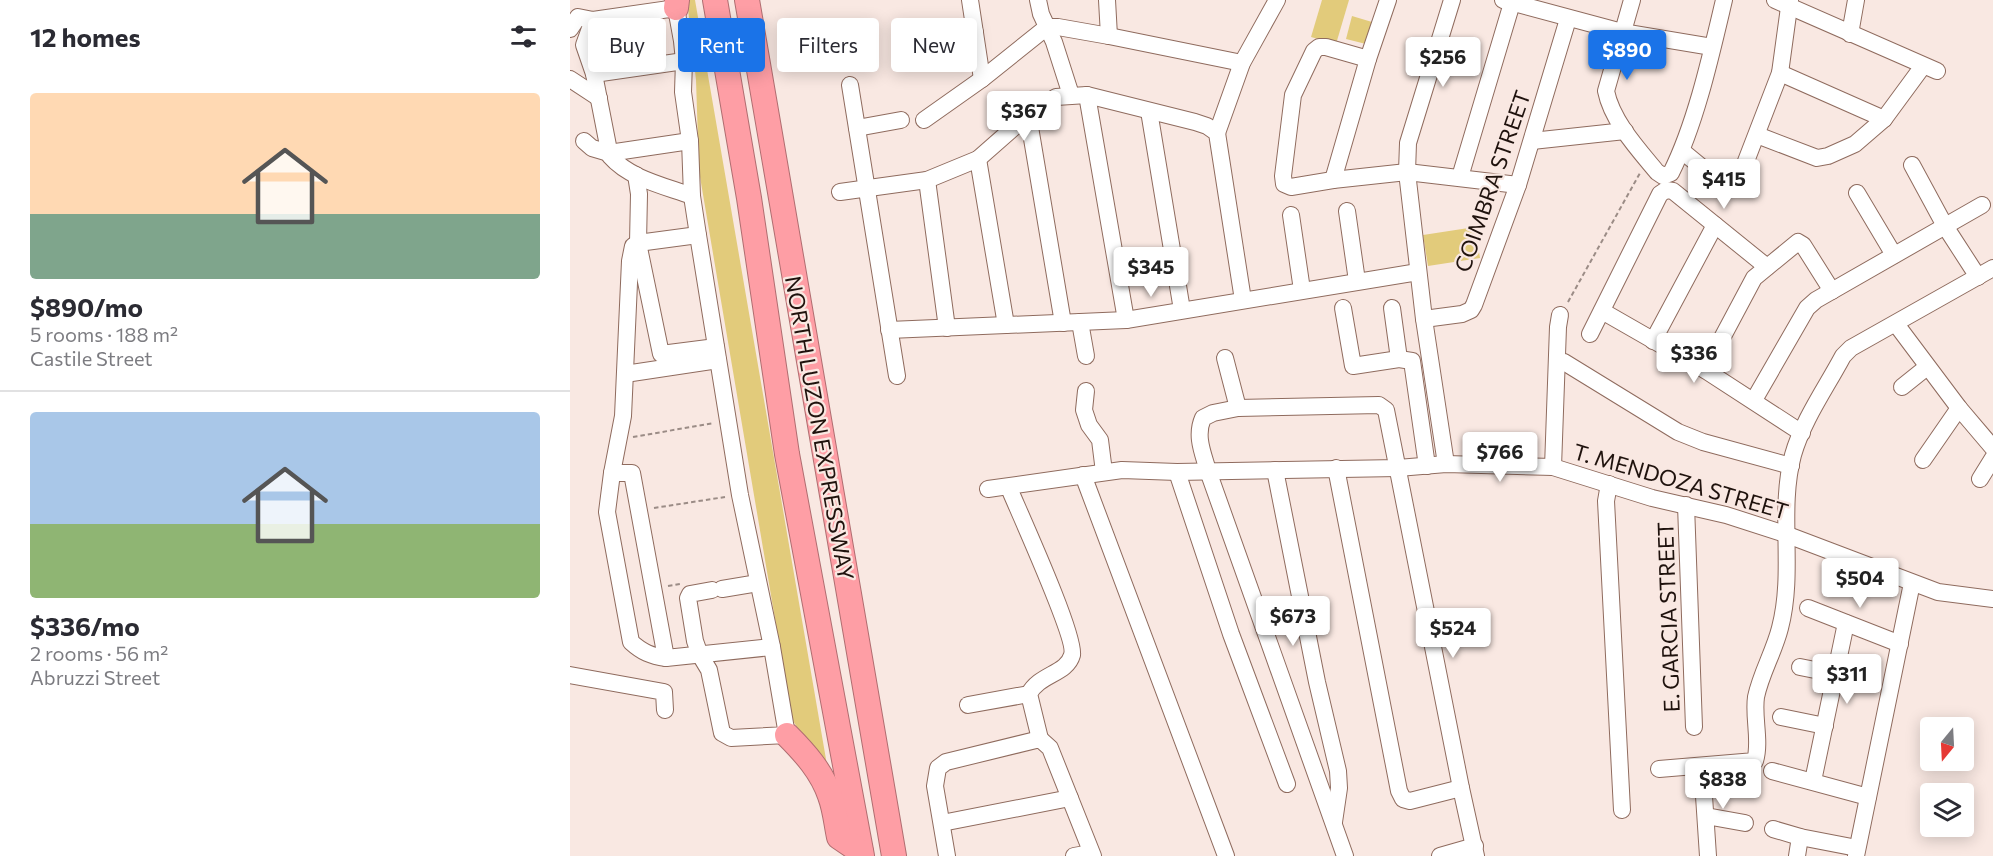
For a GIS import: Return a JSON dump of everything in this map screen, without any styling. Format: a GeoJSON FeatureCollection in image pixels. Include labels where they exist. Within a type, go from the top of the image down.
{"type":"FeatureCollection","features":[{"type":"Feature","properties":{"kind":"highway","name":"NORTH LUZON EXPRESSWAY"},"geometry":{"type":"LineString","coordinates":[[715,0],[749,198],[787,454],[861,854]]}},
{"type":"Feature","properties":{"kind":"highway","name":"NORTH LUZON EXPRESSWAY"},"geometry":{"type":"LineString","coordinates":[[747,0],[894,856]]}},
{"type":"Feature","properties":{"kind":"highway"},"geometry":{"type":"LineString","coordinates":[[787,735],[809,757],[821,778],[830,796],[839,837],[861,854]]}},
{"type":"Feature","properties":{"kind":"street"},"geometry":{"type":"LineString","coordinates":[[970,0],[973,18]]}},
{"type":"Feature","properties":{"kind":"street"},"geometry":{"type":"LineString","coordinates":[[1038,0],[1041,14],[1079,95],[1126,320]]}},
{"type":"Feature","properties":{"kind":"street"},"geometry":{"type":"LineString","coordinates":[[1107,0],[1108,36]]}},
{"type":"Feature","properties":{"kind":"street"},"geometry":{"type":"LineString","coordinates":[[1242,300],[1217,133],[1242,63],[1276,2],[1259,0]]}},
{"type":"Feature","properties":{"kind":"street"},"geometry":{"type":"LineString","coordinates":[[1334,180],[1368,59],[1388,0]]}},
{"type":"Feature","properties":{"kind":"street"},"geometry":{"type":"LineString","coordinates":[[1446,464],[1424,319],[1407,172],[1408,143],[1452,0]]}},
{"type":"Feature","properties":{"kind":"street"},"geometry":{"type":"LineString","coordinates":[[1632,0],[1606,91],[1609,103],[1625,131],[1657,172],[1663,176],[1671,172],[1682,151],[1724,0]]}},
{"type":"Feature","properties":{"kind":"street"},"geometry":{"type":"LineString","coordinates":[[1850,34],[1856,0]]}},
{"type":"Feature","properties":{"kind":"street"},"geometry":{"type":"LineString","coordinates":[[1461,177],[1508,1],[1622,32],[1712,47]]}},
{"type":"Feature","properties":{"kind":"street"},"geometry":{"type":"LineString","coordinates":[[1682,151],[1722,184],[1731,186],[1738,182],[1780,73],[1784,2],[1930,69],[1884,118],[1855,144],[1828,156],[1817,158],[1758,135]]}},
{"type":"Feature","properties":{"kind":"street"},"geometry":{"type":"LineString","coordinates":[[611,18],[676,4]]}},
{"type":"Feature","properties":{"kind":"street"},"geometry":{"type":"LineString","coordinates":[[570,29],[578,17],[588,19]]}},
{"type":"Feature","properties":{"kind":"street"},"geometry":{"type":"LineString","coordinates":[[599,73],[614,48],[620,17]]}},
{"type":"Feature","properties":{"kind":"street","name":"COIMBRA STREET"},"geometry":{"type":"LineString","coordinates":[[1424,319],[1462,314],[1471,310],[1518,185],[1568,19]]}},
{"type":"Feature","properties":{"kind":"street"},"geometry":{"type":"LineString","coordinates":[[924,120],[982,79],[1047,27],[1108,36],[1242,63]]}},
{"type":"Feature","properties":{"kind":"street"},"geometry":{"type":"LineString","coordinates":[[588,34],[584,45],[599,73],[599,98],[609,153],[617,165],[636,175],[692,196]]}},
{"type":"Feature","properties":{"kind":"street"},"geometry":{"type":"LineString","coordinates":[[570,45],[587,53]]}},
{"type":"Feature","properties":{"kind":"street"},"geometry":{"type":"LineString","coordinates":[[977,45],[982,79]]}},
{"type":"Feature","properties":{"kind":"street"},"geometry":{"type":"LineString","coordinates":[[1368,59],[1326,47],[1319,47],[1314,51],[1293,95],[1284,184],[1292,187],[1407,172],[1518,185]]}},
{"type":"Feature","properties":{"kind":"street"},"geometry":{"type":"LineString","coordinates":[[599,73],[678,62]]}},
{"type":"Feature","properties":{"kind":"street"},"geometry":{"type":"LineString","coordinates":[[684,72],[683,92],[690,141],[692,196],[698,235],[740,495],[772,647],[787,735],[731,738],[722,733],[709,670],[695,641],[688,598],[690,594],[758,583]]}},
{"type":"Feature","properties":{"kind":"street"},"geometry":{"type":"LineString","coordinates":[[1780,73],[1884,118]]}},
{"type":"Feature","properties":{"kind":"street"},"geometry":{"type":"LineString","coordinates":[[570,79],[599,98]]}},
{"type":"Feature","properties":{"kind":"street"},"geometry":{"type":"LineString","coordinates":[[850,85],[897,376]]}},
{"type":"Feature","properties":{"kind":"street"},"geometry":{"type":"LineString","coordinates":[[840,192],[927,180],[978,159],[1028,115],[1056,96],[1079,95],[1149,111],[1201,124],[1217,133]]}},
{"type":"Feature","properties":{"kind":"street"},"geometry":{"type":"LineString","coordinates":[[1149,111],[1182,310]]}},
{"type":"Feature","properties":{"kind":"street"},"geometry":{"type":"LineString","coordinates":[[1028,115],[1062,323]]}},
{"type":"Feature","properties":{"kind":"street"},"geometry":{"type":"LineString","coordinates":[[857,128],[901,120]]}},
{"type":"Feature","properties":{"kind":"street"},"geometry":{"type":"LineString","coordinates":[[1532,141],[1625,131]]}},
{"type":"Feature","properties":{"kind":"street"},"geometry":{"type":"LineString","coordinates":[[584,141],[592,148],[609,153],[690,141]]}},
{"type":"Feature","properties":{"kind":"street"},"geometry":{"type":"LineString","coordinates":[[978,159],[1006,326]]}},
{"type":"Feature","properties":{"kind":"street"},"geometry":{"type":"LineString","coordinates":[[1912,165],[1945,226],[1978,277]]}},
{"type":"Feature","properties":{"kind":"street"},"geometry":{"type":"LineString","coordinates":[[636,175],[639,195],[638,243],[661,354],[717,354]]}},
{"type":"Feature","properties":{"kind":"street"},"geometry":{"type":"LineString","coordinates":[[927,180],[947,328]]}},
{"type":"Feature","properties":{"kind":"street"},"geometry":{"type":"LineString","coordinates":[[1590,334],[1660,194],[1666,190],[1673,191],[1767,267]]}},
{"type":"Feature","properties":{"kind":"street"},"geometry":{"type":"LineString","coordinates":[[1857,193],[1894,255]]}},
{"type":"Feature","properties":{"kind":"street"},"geometry":{"type":"LineString","coordinates":[[1754,400],[1807,308],[1832,291],[1982,206]]}},
{"type":"Feature","properties":{"kind":"street"},"geometry":{"type":"LineString","coordinates":[[1347,211],[1357,281]]}},
{"type":"Feature","properties":{"kind":"street"},"geometry":{"type":"LineString","coordinates":[[1291,215],[1302,290]]}},
{"type":"Feature","properties":{"kind":"street"},"geometry":{"type":"LineString","coordinates":[[1653,341],[1715,225]]}},
{"type":"Feature","properties":{"kind":"street"},"geometry":{"type":"LineString","coordinates":[[698,235],[638,243],[633,246],[630,261],[623,416],[612,473],[608,513],[631,642],[642,651],[655,657],[666,658],[772,647]]}},
{"type":"Feature","properties":{"kind":"street"},"geometry":{"type":"LineString","coordinates":[[1705,370],[1754,278],[1798,242],[1803,245],[1832,291]]}},
{"type":"Feature","properties":{"kind":"street"},"geometry":{"type":"LineString","coordinates":[[1659,769],[1755,761],[1758,752],[1754,711],[1758,688],[1780,628],[1787,557],[1785,534],[1791,466],[1802,433],[1843,356],[1851,348],[1993,268]]}},
{"type":"Feature","properties":{"kind":"street"},"geometry":{"type":"LineString","coordinates":[[889,330],[1126,320],[1418,272]]}},
{"type":"Feature","properties":{"kind":"street"},"geometry":{"type":"LineString","coordinates":[[1343,308],[1353,366],[1399,359],[1412,361],[1427,466]]}},
{"type":"Feature","properties":{"kind":"street"},"geometry":{"type":"LineString","coordinates":[[1392,308],[1399,359]]}},
{"type":"Feature","properties":{"kind":"street"},"geometry":{"type":"LineString","coordinates":[[1602,311],[1705,370],[1802,433]]}},
{"type":"Feature","properties":{"kind":"street"},"geometry":{"type":"LineString","coordinates":[[1553,467],[1560,315]]}},
{"type":"Feature","properties":{"kind":"street"},"geometry":{"type":"LineString","coordinates":[[1080,322],[1086,356]]}},
{"type":"Feature","properties":{"kind":"street"},"geometry":{"type":"LineString","coordinates":[[1896,324],[1959,408],[1993,448]]}},
{"type":"Feature","properties":{"kind":"street"},"geometry":{"type":"LineString","coordinates":[[625,374],[717,354]]}},
{"type":"Feature","properties":{"kind":"street"},"geometry":{"type":"LineString","coordinates":[[1225,358],[1238,408]]}},
{"type":"Feature","properties":{"kind":"street"},"geometry":{"type":"LineString","coordinates":[[1564,362],[1678,432],[1703,442],[1791,466]]}},
{"type":"Feature","properties":{"kind":"street"},"geometry":{"type":"LineString","coordinates":[[1902,387],[1927,367]]}},
{"type":"Feature","properties":{"kind":"street"},"geometry":{"type":"LineString","coordinates":[[1086,391],[1084,410],[1089,425],[1100,440],[1104,472]]}},
{"type":"Feature","properties":{"kind":"street"},"geometry":{"type":"LineString","coordinates":[[1345,856],[1199,439],[1199,427],[1203,418],[1213,413],[1238,408],[1379,405],[1386,410],[1461,788],[1476,851],[1440,856]]}},
{"type":"Feature","properties":{"kind":"street"},"geometry":{"type":"LineString","coordinates":[[1923,460],[1959,408]]}},
{"type":"Feature","properties":{"kind":"street"},"geometry":{"type":"LineString","coordinates":[[1980,479],[1993,458]]}},
{"type":"Feature","properties":{"kind":"street","name":"T. MENDOZA STREET"},"geometry":{"type":"LineString","coordinates":[[988,489],[1009,488],[1122,470],[1177,472],[1398,468],[1446,464],[1553,467],[1652,498],[1726,515],[1785,534],[1938,592],[1993,599]]}},
{"type":"Feature","properties":{"kind":"street"},"geometry":{"type":"LineString","coordinates":[[1336,468],[1399,791],[1403,799],[1410,801],[1461,788]]}},
{"type":"Feature","properties":{"kind":"street"},"geometry":{"type":"LineString","coordinates":[[1275,470],[1317,682],[1338,771],[1339,788],[1334,824]]}},
{"type":"Feature","properties":{"kind":"street"},"geometry":{"type":"LineString","coordinates":[[1177,472],[1231,633],[1287,784]]}},
{"type":"Feature","properties":{"kind":"street"},"geometry":{"type":"LineString","coordinates":[[612,473],[632,473],[666,658]]}},
{"type":"Feature","properties":{"kind":"street"},"geometry":{"type":"LineString","coordinates":[[1083,475],[1226,856]]}},
{"type":"Feature","properties":{"kind":"street"},"geometry":{"type":"LineString","coordinates":[[1610,484],[1606,501],[1622,810]]}},
{"type":"Feature","properties":{"kind":"street"},"geometry":{"type":"LineString","coordinates":[[1009,488],[1061,612],[1073,648],[1072,657],[1065,667],[1040,680],[1029,694],[1040,739],[1050,748],[1092,855],[1074,856]]}},
{"type":"Feature","properties":{"kind":"street","name":"E. GARCIA STREET"},"geometry":{"type":"LineString","coordinates":[[1686,505],[1694,727]]}},
{"type":"Feature","properties":{"kind":"street"},"geometry":{"type":"LineString","coordinates":[[1773,829],[1856,852],[1912,583]]}},
{"type":"Feature","properties":{"kind":"street"},"geometry":{"type":"LineString","coordinates":[[1808,608],[1899,644]]}},
{"type":"Feature","properties":{"kind":"street"},"geometry":{"type":"LineString","coordinates":[[1813,781],[1846,622]]}},
{"type":"Feature","properties":{"kind":"street"},"geometry":{"type":"LineString","coordinates":[[1800,667],[1835,674]]}},
{"type":"Feature","properties":{"kind":"street"},"geometry":{"type":"LineString","coordinates":[[570,675],[664,692],[665,710]]}},
{"type":"Feature","properties":{"kind":"street"},"geometry":{"type":"LineString","coordinates":[[968,705],[1029,694]]}},
{"type":"Feature","properties":{"kind":"street"},"geometry":{"type":"LineString","coordinates":[[1781,717],[1825,726]]}},
{"type":"Feature","properties":{"kind":"street"},"geometry":{"type":"LineString","coordinates":[[947,856],[935,786],[938,768],[946,762],[1040,739]]}},
{"type":"Feature","properties":{"kind":"street"},"geometry":{"type":"LineString","coordinates":[[1702,766],[1708,856]]}},
{"type":"Feature","properties":{"kind":"street"},"geometry":{"type":"LineString","coordinates":[[1772,771],[1868,797]]}},
{"type":"Feature","properties":{"kind":"street"},"geometry":{"type":"LineString","coordinates":[[942,823],[1070,798]]}},
{"type":"Feature","properties":{"kind":"street"},"geometry":{"type":"LineString","coordinates":[[1706,816],[1744,824]]}},
{"type":"Feature","properties":{"kind":"street"},"geometry":{"type":"LineString","coordinates":[[1797,856],[1800,837]]}},
{"type":"Feature","properties":{"kind":"path"},"geometry":{"type":"LineString","coordinates":[[1560,315],[1647,160]]}},
{"type":"Feature","properties":{"kind":"path"},"geometry":{"type":"LineString","coordinates":[[618,440],[728,420]]}},
{"type":"Feature","properties":{"kind":"path"},"geometry":{"type":"LineString","coordinates":[[639,511],[740,495]]}},
{"type":"Feature","properties":{"kind":"shaded area"},"geometry":{"type":"Polygon","coordinates":[[[689,0],[695,0],[698,18],[689,18],[689,0]]]}},
{"type":"Feature","properties":{"kind":"shaded area"},"geometry":{"type":"Polygon","coordinates":[[[1322,0],[1349,0],[1336,44],[1311,37],[1322,0]]]}},
{"type":"Feature","properties":{"kind":"shaded area"},"geometry":{"type":"Polygon","coordinates":[[[1352,16],[1372,22],[1366,44],[1346,39],[1352,16]]]}},
{"type":"Feature","properties":{"kind":"shaded area"},"geometry":{"type":"Polygon","coordinates":[[[695,72],[707,72],[827,765],[819,764],[792,719],[699,171],[695,72]]]}},
{"type":"Feature","properties":{"kind":"shaded area"},"geometry":{"type":"Polygon","coordinates":[[[1475,227],[1480,258],[1428,266],[1423,235],[1475,227]]]}}]}
